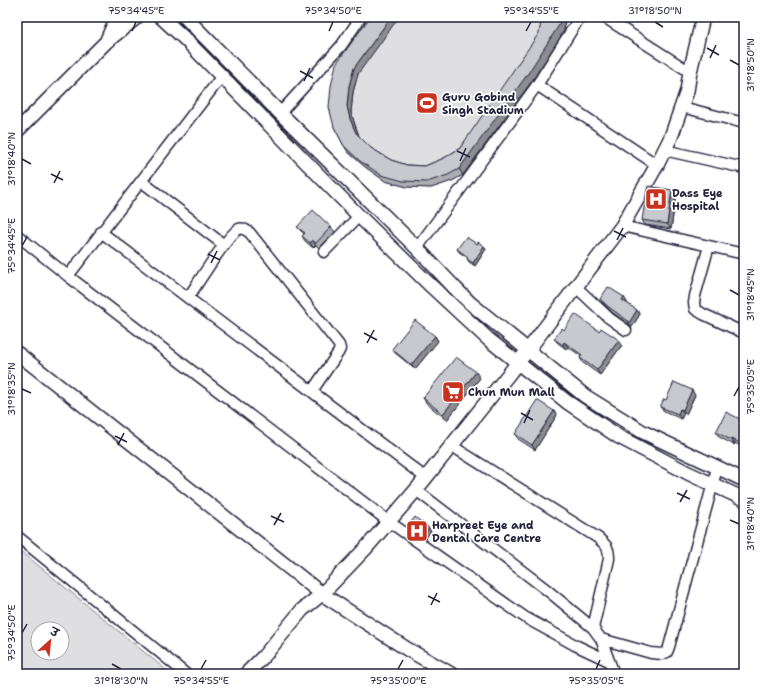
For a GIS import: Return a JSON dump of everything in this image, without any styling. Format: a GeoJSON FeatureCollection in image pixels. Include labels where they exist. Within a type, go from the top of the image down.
{"type":"FeatureCollection","features":[{"type":"Feature","properties":{"kind":"street"},"geometry":{"type":"LineString","coordinates":[[106,42],[117,17]]}},
{"type":"Feature","properties":{"kind":"street"},"geometry":{"type":"LineString","coordinates":[[17,131],[106,42],[137,17]]}},
{"type":"Feature","properties":{"kind":"street"},"geometry":{"type":"LineString","coordinates":[[161,17],[222,76],[359,216],[488,339],[568,402],[619,437],[688,473],[744,499]]}},
{"type":"Feature","properties":{"kind":"street"},"geometry":{"type":"LineString","coordinates":[[185,17],[417,248],[470,303],[585,396],[643,432],[744,480]]}},
{"type":"Feature","properties":{"kind":"street"},"geometry":{"type":"LineString","coordinates":[[280,113],[341,46],[362,17]]}},
{"type":"Feature","properties":{"kind":"street"},"geometry":{"type":"LineString","coordinates":[[417,248],[537,85],[580,17]]}},
{"type":"Feature","properties":{"kind":"street"},"geometry":{"type":"LineString","coordinates":[[604,17],[690,72]]}},
{"type":"Feature","properties":{"kind":"street"},"geometry":{"type":"LineString","coordinates":[[246,674],[264,656],[302,610],[322,594],[366,548],[416,490],[518,363],[622,226],[657,165],[671,136],[687,91],[703,17]]}},
{"type":"Feature","properties":{"kind":"street"},"geometry":{"type":"LineString","coordinates":[[68,276],[222,76]]}},
{"type":"Feature","properties":{"kind":"street"},"geometry":{"type":"LineString","coordinates":[[537,85],[657,165]]}},
{"type":"Feature","properties":{"kind":"street"},"geometry":{"type":"LineString","coordinates":[[244,99],[254,87]]}},
{"type":"Feature","properties":{"kind":"street"},"geometry":{"type":"LineString","coordinates":[[682,107],[744,123]]}},
{"type":"Feature","properties":{"kind":"street"},"geometry":{"type":"LineString","coordinates":[[664,150],[744,168]]}},
{"type":"Feature","properties":{"kind":"street"},"geometry":{"type":"LineString","coordinates":[[141,181],[224,245]]}},
{"type":"Feature","properties":{"kind":"street"},"geometry":{"type":"LineString","coordinates":[[324,252],[359,216]]}},
{"type":"Feature","properties":{"kind":"street"},"geometry":{"type":"LineString","coordinates":[[622,226],[744,254]]}},
{"type":"Feature","properties":{"kind":"street"},"geometry":{"type":"LineString","coordinates":[[188,298],[233,233],[238,229],[243,228],[250,233],[339,345],[340,349],[338,353],[312,391]]}},
{"type":"Feature","properties":{"kind":"street"},"geometry":{"type":"LineString","coordinates":[[102,232],[426,478]]}},
{"type":"Feature","properties":{"kind":"street"},"geometry":{"type":"LineString","coordinates":[[17,235],[68,276],[388,521],[526,618],[575,645],[609,661]]}},
{"type":"Feature","properties":{"kind":"street"},"geometry":{"type":"LineString","coordinates":[[708,246],[695,296],[694,303],[696,309],[703,314],[744,333]]}},
{"type":"Feature","properties":{"kind":"street"},"geometry":{"type":"LineString","coordinates":[[576,287],[609,318],[626,330]]}},
{"type":"Feature","properties":{"kind":"street"},"geometry":{"type":"LineString","coordinates":[[17,353],[322,594],[407,649],[451,674]]}},
{"type":"Feature","properties":{"kind":"street"},"geometry":{"type":"LineString","coordinates":[[452,446],[598,538],[607,546],[609,559],[593,628]]}},
{"type":"Feature","properties":{"kind":"street"},"geometry":{"type":"LineString","coordinates":[[601,639],[651,653],[662,654],[667,652],[717,468]]}},
{"type":"Feature","properties":{"kind":"street"},"geometry":{"type":"LineString","coordinates":[[416,490],[547,590],[593,628],[601,639],[614,674]]}},
{"type":"Feature","properties":{"kind":"street"},"geometry":{"type":"LineString","coordinates":[[17,536],[186,674]]}},
{"type":"Feature","properties":{"kind":"shaded area","name":"Guru Gobind Singh Stadium"},"geometry":{"type":"Polygon","coordinates":[[[378,17],[565,17],[565,20],[562,41],[472,170],[452,181],[431,188],[407,187],[385,181],[365,167],[348,152],[336,92],[378,17]]]}},
{"type":"Feature","properties":{"kind":"shaded area"},"geometry":{"type":"Polygon","coordinates":[[[17,548],[171,674],[17,674],[17,548]]]}},
{"type":"Feature","properties":{"kind":"building"},"geometry":{"type":"Polygon","coordinates":[[[370,17],[391,17],[354,68],[349,86],[347,106],[350,119],[356,133],[371,148],[391,160],[407,165],[425,166],[444,158],[460,148],[539,33],[542,17],[561,17],[559,25],[527,75],[459,169],[448,175],[427,182],[403,181],[381,175],[360,161],[344,146],[334,127],[329,107],[331,86],[336,64],[370,17]]]}},
{"type":"Feature","properties":{"kind":"building"},"geometry":{"type":"Polygon","coordinates":[[[648,186],[672,190],[667,224],[642,220],[648,186]]]}},
{"type":"Feature","properties":{"kind":"building"},"geometry":{"type":"Polygon","coordinates":[[[313,210],[331,227],[316,243],[312,240],[310,243],[302,236],[305,233],[297,227],[313,210]]]}},
{"type":"Feature","properties":{"kind":"building"},"geometry":{"type":"Polygon","coordinates":[[[466,237],[477,244],[478,242],[484,246],[473,263],[467,259],[468,257],[457,249],[466,237]]]}},
{"type":"Feature","properties":{"kind":"building"},"geometry":{"type":"Polygon","coordinates":[[[608,287],[624,297],[622,300],[637,310],[629,323],[600,299],[608,287]]]}},
{"type":"Feature","properties":{"kind":"building"},"geometry":{"type":"Polygon","coordinates":[[[575,314],[599,331],[601,328],[619,340],[597,370],[580,358],[582,355],[564,342],[563,345],[554,339],[562,328],[564,330],[575,314]]]}},
{"type":"Feature","properties":{"kind":"building"},"geometry":{"type":"Polygon","coordinates":[[[415,320],[435,336],[411,365],[392,349],[415,320]]]}},
{"type":"Feature","properties":{"kind":"building"},"geometry":{"type":"Polygon","coordinates":[[[456,357],[476,372],[443,414],[423,398],[456,357]]]}},
{"type":"Feature","properties":{"kind":"building"},"geometry":{"type":"Polygon","coordinates":[[[674,382],[692,390],[683,410],[680,409],[678,414],[660,407],[664,399],[666,400],[674,382]]]}},
{"type":"Feature","properties":{"kind":"building"},"geometry":{"type":"Polygon","coordinates":[[[537,400],[554,411],[532,445],[515,434],[537,400]]]}},
{"type":"Feature","properties":{"kind":"building"},"geometry":{"type":"Polygon","coordinates":[[[726,412],[744,421],[744,445],[716,432],[726,412]]]}},
{"type":"Feature","properties":{"kind":"building"},"geometry":{"type":"Polygon","coordinates":[[[415,517],[429,528],[423,536],[408,526],[415,517]]]}},
{"type":"Feature","properties":{"kind":"place","name":"Guru Gobind Singh Stadium"},"geometry":{"type":"Point","coordinates":[427,103]}},
{"type":"Feature","properties":{"kind":"place","name":"Dass Eye Hospital"},"geometry":{"type":"Point","coordinates":[656,199]}},
{"type":"Feature","properties":{"kind":"place","name":"Chun Mun Mall"},"geometry":{"type":"Point","coordinates":[453,392]}},
{"type":"Feature","properties":{"kind":"place","name":"Harpreet Eye and Dental Care Centre"},"geometry":{"type":"Point","coordinates":[417,531]}}]}
